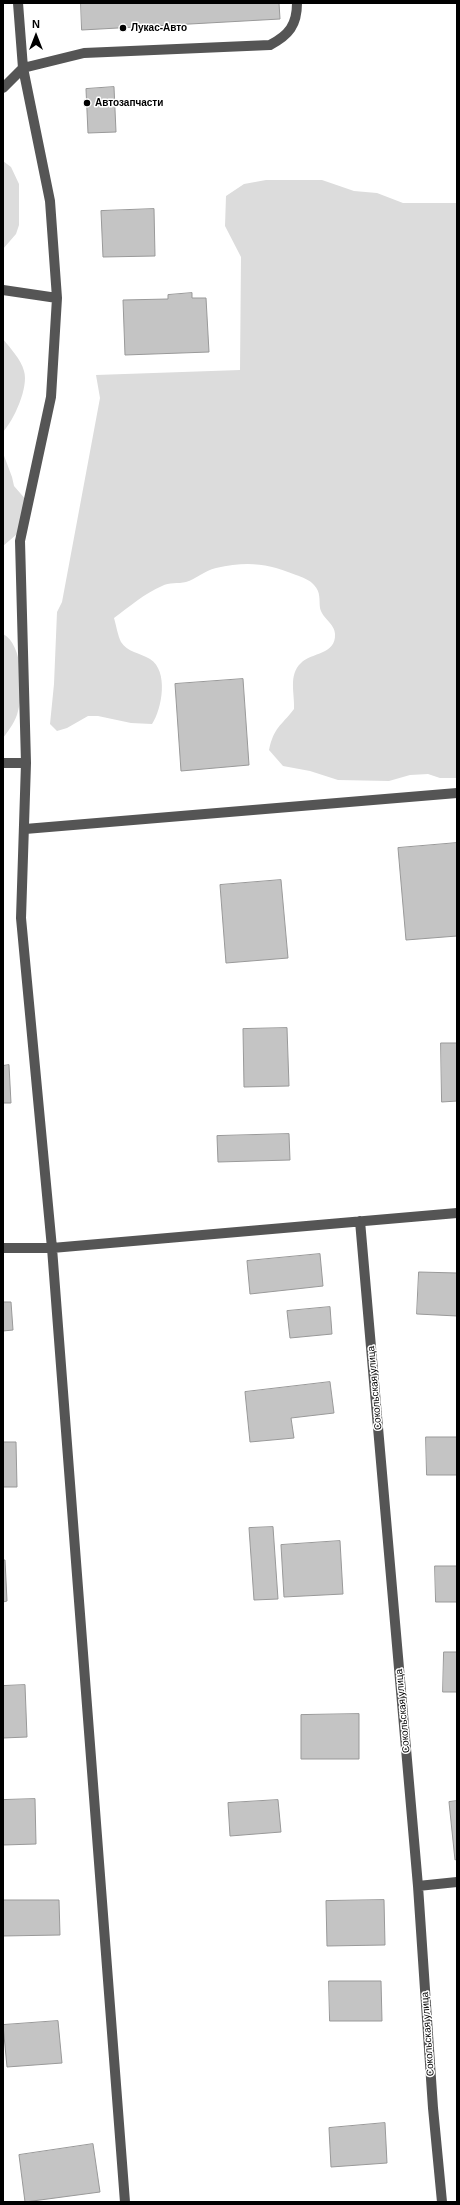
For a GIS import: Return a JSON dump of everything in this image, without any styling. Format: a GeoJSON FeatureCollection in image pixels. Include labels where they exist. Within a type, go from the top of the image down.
{"type":"FeatureCollection","features":[{"type":"Feature","properties":{"kind":"street"},"geometry":{"type":"LineString","coordinates":[[18,3],[23,68],[50,201],[57,298],[51,397],[20,541],[26,763],[21,918],[52,1248],[124,2202]]}},
{"type":"Feature","properties":{"kind":"street"},"geometry":{"type":"LineString","coordinates":[[3,88],[23,68],[84,53],[270,45],[284,37],[297,18],[296,3]]}},
{"type":"Feature","properties":{"kind":"street"},"geometry":{"type":"LineString","coordinates":[[3,290],[57,298]]}},
{"type":"Feature","properties":{"kind":"street"},"geometry":{"type":"LineString","coordinates":[[3,763],[26,763]]}},
{"type":"Feature","properties":{"kind":"street"},"geometry":{"type":"LineString","coordinates":[[25,829],[457,793]]}},
{"type":"Feature","properties":{"kind":"street"},"geometry":{"type":"LineString","coordinates":[[3,1248],[52,1248],[457,1213]]}},
{"type":"Feature","properties":{"kind":"street","name":"Сокольская улица"},"geometry":{"type":"LineString","coordinates":[[360,1221],[418,1886],[433,2108],[442,2202]]}},
{"type":"Feature","properties":{"kind":"street"},"geometry":{"type":"LineString","coordinates":[[418,1886],[457,1882]]}},
{"type":"Feature","properties":{"kind":"shaded area"},"geometry":{"type":"Polygon","coordinates":[[[3,161],[11,167],[19,184],[19,225],[16,234],[3,249],[3,161]]]}},
{"type":"Feature","properties":{"kind":"shaded area"},"geometry":{"type":"Polygon","coordinates":[[[266,180],[322,180],[354,191],[377,193],[403,203],[457,203],[457,778],[440,778],[428,774],[410,775],[389,781],[338,780],[310,771],[283,766],[269,750],[273,736],[278,727],[294,709],[293,679],[295,673],[297,668],[306,659],[328,650],[332,646],[335,634],[333,627],[321,612],[319,593],[312,583],[286,571],[257,564],[238,564],[216,568],[186,582],[165,585],[143,596],[114,618],[121,642],[130,650],[150,659],[160,672],[162,681],[161,700],[156,717],[152,724],[131,723],[98,716],[88,716],[67,728],[57,731],[50,724],[54,684],[57,612],[62,602],[100,398],[96,375],[240,370],[241,257],[225,226],[226,196],[244,184],[266,180]]]}},
{"type":"Feature","properties":{"kind":"shaded area"},"geometry":{"type":"Polygon","coordinates":[[[3,339],[23,367],[25,378],[20,403],[12,420],[3,432],[3,339]]]}},
{"type":"Feature","properties":{"kind":"shaded area"},"geometry":{"type":"Polygon","coordinates":[[[3,453],[14,486],[27,501],[23,529],[3,546],[3,453]]]}},
{"type":"Feature","properties":{"kind":"shaded area"},"geometry":{"type":"Polygon","coordinates":[[[3,634],[10,639],[15,647],[20,669],[21,692],[16,718],[3,738],[3,634]]]}},
{"type":"Feature","properties":{"kind":"building"},"geometry":{"type":"Polygon","coordinates":[[[81,3],[279,3],[280,19],[82,30],[81,3]]]}},
{"type":"Feature","properties":{"kind":"building"},"geometry":{"type":"Polygon","coordinates":[[[114,87],[116,132],[88,133],[86,89],[114,87]]]}},
{"type":"Feature","properties":{"kind":"building"},"geometry":{"type":"Polygon","coordinates":[[[154,209],[155,256],[103,257],[101,211],[154,209]]]}},
{"type":"Feature","properties":{"kind":"building"},"geometry":{"type":"Polygon","coordinates":[[[192,293],[192,298],[206,298],[209,352],[125,355],[123,300],[168,299],[168,295],[192,293]]]}},
{"type":"Feature","properties":{"kind":"building"},"geometry":{"type":"Polygon","coordinates":[[[243,679],[249,765],[181,771],[175,684],[243,679]]]}},
{"type":"Feature","properties":{"kind":"building"},"geometry":{"type":"Polygon","coordinates":[[[457,843],[457,936],[406,940],[398,848],[457,843]]]}},
{"type":"Feature","properties":{"kind":"building"},"geometry":{"type":"Polygon","coordinates":[[[281,880],[288,958],[226,963],[220,885],[281,880]]]}},
{"type":"Feature","properties":{"kind":"building"},"geometry":{"type":"Polygon","coordinates":[[[287,1028],[289,1086],[244,1087],[243,1029],[287,1028]]]}},
{"type":"Feature","properties":{"kind":"building"},"geometry":{"type":"Polygon","coordinates":[[[441,1043],[457,1043],[457,1101],[442,1102],[441,1043]]]}},
{"type":"Feature","properties":{"kind":"building"},"geometry":{"type":"Polygon","coordinates":[[[9,1065],[11,1103],[3,1103],[3,1066],[9,1065]]]}},
{"type":"Feature","properties":{"kind":"building"},"geometry":{"type":"Polygon","coordinates":[[[289,1134],[290,1160],[218,1162],[217,1136],[289,1134]]]}},
{"type":"Feature","properties":{"kind":"building"},"geometry":{"type":"Polygon","coordinates":[[[320,1254],[323,1286],[250,1294],[247,1261],[320,1254]]]}},
{"type":"Feature","properties":{"kind":"building"},"geometry":{"type":"Polygon","coordinates":[[[419,1272],[457,1273],[457,1316],[417,1314],[419,1272]]]}},
{"type":"Feature","properties":{"kind":"building"},"geometry":{"type":"Polygon","coordinates":[[[3,1302],[11,1302],[13,1330],[3,1331],[3,1302]]]}},
{"type":"Feature","properties":{"kind":"building"},"geometry":{"type":"Polygon","coordinates":[[[330,1307],[332,1334],[290,1338],[287,1311],[330,1307]]]}},
{"type":"Feature","properties":{"kind":"building"},"geometry":{"type":"Polygon","coordinates":[[[330,1382],[334,1413],[291,1418],[294,1438],[250,1442],[245,1392],[330,1382]]]}},
{"type":"Feature","properties":{"kind":"building"},"geometry":{"type":"Polygon","coordinates":[[[426,1437],[457,1437],[457,1475],[427,1475],[426,1437]]]}},
{"type":"Feature","properties":{"kind":"building"},"geometry":{"type":"Polygon","coordinates":[[[3,1442],[16,1442],[17,1487],[3,1487],[3,1442]]]}},
{"type":"Feature","properties":{"kind":"building"},"geometry":{"type":"Polygon","coordinates":[[[273,1527],[278,1599],[254,1600],[249,1528],[273,1527]]]}},
{"type":"Feature","properties":{"kind":"building"},"geometry":{"type":"Polygon","coordinates":[[[340,1541],[343,1594],[284,1597],[281,1545],[340,1541]]]}},
{"type":"Feature","properties":{"kind":"building"},"geometry":{"type":"Polygon","coordinates":[[[3,1560],[5,1560],[7,1601],[3,1602],[3,1560]]]}},
{"type":"Feature","properties":{"kind":"building"},"geometry":{"type":"Polygon","coordinates":[[[435,1566],[457,1566],[457,1602],[436,1602],[435,1566]]]}},
{"type":"Feature","properties":{"kind":"building"},"geometry":{"type":"Polygon","coordinates":[[[444,1652],[457,1652],[457,1692],[443,1692],[444,1652]]]}},
{"type":"Feature","properties":{"kind":"building"},"geometry":{"type":"Polygon","coordinates":[[[25,1685],[27,1737],[3,1738],[3,1686],[25,1685]]]}},
{"type":"Feature","properties":{"kind":"building"},"geometry":{"type":"Polygon","coordinates":[[[359,1714],[359,1759],[301,1759],[301,1715],[359,1714]]]}},
{"type":"Feature","properties":{"kind":"building"},"geometry":{"type":"Polygon","coordinates":[[[35,1799],[36,1844],[3,1845],[3,1800],[35,1799]]]}},
{"type":"Feature","properties":{"kind":"building"},"geometry":{"type":"Polygon","coordinates":[[[278,1800],[281,1832],[230,1836],[228,1803],[278,1800]]]}},
{"type":"Feature","properties":{"kind":"building"},"geometry":{"type":"Polygon","coordinates":[[[457,1801],[457,1859],[455,1860],[449,1802],[457,1801]]]}},
{"type":"Feature","properties":{"kind":"building"},"geometry":{"type":"Polygon","coordinates":[[[3,1900],[59,1900],[60,1935],[3,1936],[3,1900]]]}},
{"type":"Feature","properties":{"kind":"building"},"geometry":{"type":"Polygon","coordinates":[[[384,1900],[385,1945],[327,1946],[326,1901],[384,1900]]]}},
{"type":"Feature","properties":{"kind":"building"},"geometry":{"type":"Polygon","coordinates":[[[329,1981],[381,1981],[382,2021],[330,2021],[329,1981]]]}},
{"type":"Feature","properties":{"kind":"building"},"geometry":{"type":"Polygon","coordinates":[[[58,2021],[62,2063],[7,2067],[3,2025],[58,2021]]]}},
{"type":"Feature","properties":{"kind":"building"},"geometry":{"type":"Polygon","coordinates":[[[385,2123],[387,2163],[331,2167],[329,2128],[385,2123]]]}},
{"type":"Feature","properties":{"kind":"building"},"geometry":{"type":"Polygon","coordinates":[[[93,2144],[100,2192],[25,2202],[19,2155],[93,2144]]]}},
{"type":"Feature","properties":{"kind":"place","name":"Лукас-Авто"},"geometry":{"type":"Point","coordinates":[123,28]}},
{"type":"Feature","properties":{"kind":"place","name":"Автозапчасти"},"geometry":{"type":"Point","coordinates":[87,103]}}]}
